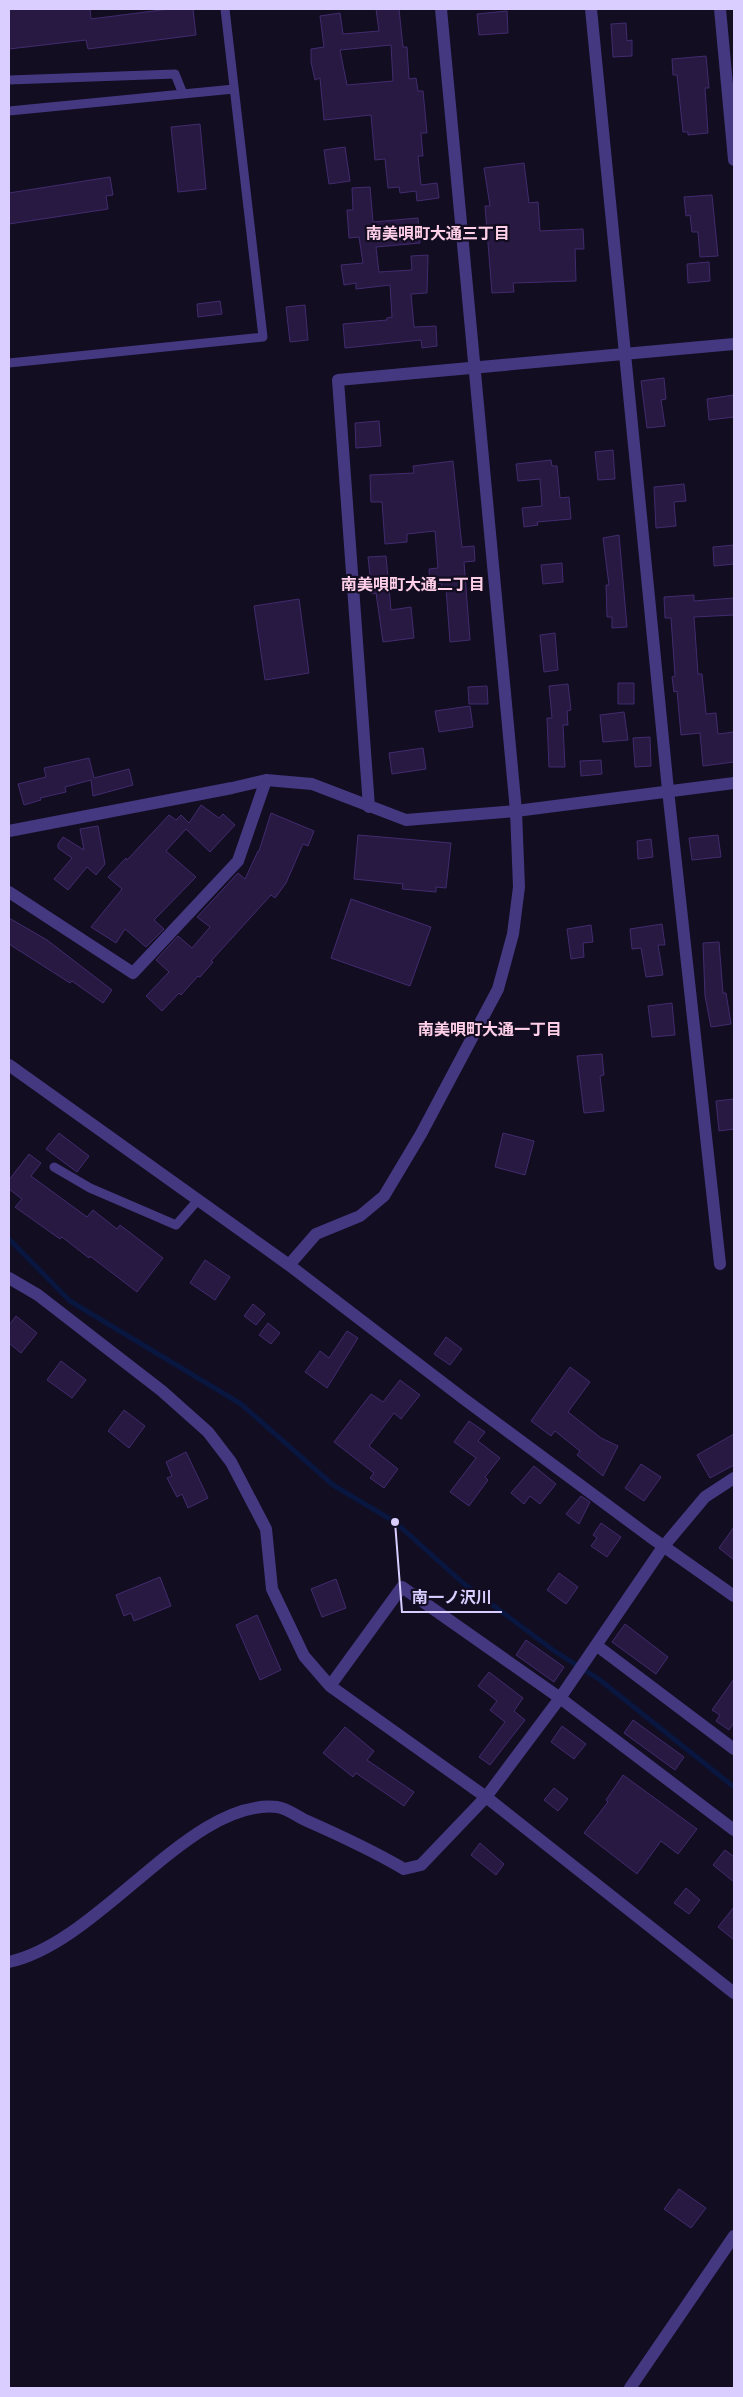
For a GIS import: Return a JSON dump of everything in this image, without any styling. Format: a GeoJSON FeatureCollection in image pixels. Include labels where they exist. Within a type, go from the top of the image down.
{"type":"FeatureCollection","features":[{"type":"Feature","properties":{"kind":"street"},"geometry":{"type":"LineString","coordinates":[[289,1265],[316,1234],[360,1216],[384,1196],[421,1134],[498,989],[513,934],[519,887],[516,811],[441,9]]}},
{"type":"Feature","properties":{"kind":"street"},"geometry":{"type":"LineString","coordinates":[[590,9],[668,790],[720,1264]]}},
{"type":"Feature","properties":{"kind":"street"},"geometry":{"type":"LineString","coordinates":[[720,9],[734,160]]}},
{"type":"Feature","properties":{"kind":"street"},"geometry":{"type":"LineString","coordinates":[[368,807],[338,380],[476,369],[734,344]]}},
{"type":"Feature","properties":{"kind":"street"},"geometry":{"type":"LineString","coordinates":[[9,831],[266,780],[312,784],[406,820],[516,811],[734,783]]}},
{"type":"Feature","properties":{"kind":"street"},"geometry":{"type":"LineString","coordinates":[[9,892],[133,973],[238,861],[266,780]]}},
{"type":"Feature","properties":{"kind":"street"},"geometry":{"type":"LineString","coordinates":[[9,1065],[289,1265],[464,1399],[734,1596]]}},
{"type":"Feature","properties":{"kind":"street"},"geometry":{"type":"LineString","coordinates":[[9,1278],[38,1295],[108,1349],[208,1432],[231,1462],[266,1528],[272,1589],[304,1656],[330,1686],[486,1797],[734,1993]]}},
{"type":"Feature","properties":{"kind":"street"},"geometry":{"type":"LineString","coordinates":[[9,1962],[26,1958],[59,1942],[114,1901],[193,1835],[220,1819],[245,1811],[278,1807],[365,1846],[404,1869],[421,1865],[486,1797],[560,1698],[663,1546],[705,1496],[734,1478]]}},
{"type":"Feature","properties":{"kind":"street"},"geometry":{"type":"LineString","coordinates":[[330,1686],[402,1587],[560,1698],[734,1830]]}},
{"type":"Feature","properties":{"kind":"street"},"geometry":{"type":"LineString","coordinates":[[592,1650],[734,1749]]}},
{"type":"Feature","properties":{"kind":"street"},"geometry":{"type":"LineString","coordinates":[[630,2388],[734,2236]]}},
{"type":"Feature","properties":{"kind":"lane"},"geometry":{"type":"LineString","coordinates":[[9,363],[263,337],[225,9]]}},
{"type":"Feature","properties":{"kind":"lane"},"geometry":{"type":"LineString","coordinates":[[9,80],[175,74],[183,94]]}},
{"type":"Feature","properties":{"kind":"lane"},"geometry":{"type":"LineString","coordinates":[[9,111],[234,88]]}},
{"type":"Feature","properties":{"kind":"lane"},"geometry":{"type":"LineString","coordinates":[[54,1167],[90,1188],[176,1225],[198,1200]]}},
{"type":"Feature","properties":{"kind":"building"},"geometry":{"type":"Polygon","coordinates":[[[9,9],[90,9],[91,19],[169,9],[193,9],[196,35],[88,49],[86,40],[9,49],[9,9]]]}},
{"type":"Feature","properties":{"kind":"building"},"geometry":{"type":"Polygon","coordinates":[[[376,9],[399,9],[403,47],[407,47],[409,79],[416,78],[418,91],[423,91],[427,133],[421,133],[423,156],[418,156],[421,185],[437,183],[439,198],[417,201],[416,191],[400,193],[399,187],[388,188],[385,159],[375,160],[371,115],[324,120],[320,78],[315,80],[311,62],[311,49],[324,47],[320,16],[340,13],[343,34],[379,31],[376,9]],[[391,45],[340,50],[347,85],[393,81],[391,45]]]}},
{"type":"Feature","properties":{"kind":"building"},"geometry":{"type":"Polygon","coordinates":[[[507,11],[508,33],[479,35],[477,14],[507,11]]]}},
{"type":"Feature","properties":{"kind":"building"},"geometry":{"type":"Polygon","coordinates":[[[626,23],[627,41],[632,40],[632,56],[613,57],[611,24],[626,23]]]}},
{"type":"Feature","properties":{"kind":"building"},"geometry":{"type":"Polygon","coordinates":[[[706,56],[709,88],[705,88],[708,133],[688,135],[688,132],[683,132],[677,75],[673,75],[672,59],[706,56]]]}},
{"type":"Feature","properties":{"kind":"building"},"geometry":{"type":"Polygon","coordinates":[[[200,124],[206,189],[178,192],[171,127],[200,124]]]}},
{"type":"Feature","properties":{"kind":"building"},"geometry":{"type":"Polygon","coordinates":[[[345,147],[350,181],[329,184],[324,150],[345,147]]]}},
{"type":"Feature","properties":{"kind":"building"},"geometry":{"type":"Polygon","coordinates":[[[524,163],[529,203],[538,202],[540,231],[583,229],[584,249],[575,249],[576,281],[513,283],[514,292],[492,293],[485,206],[490,206],[484,168],[524,163]]]}},
{"type":"Feature","properties":{"kind":"building"},"geometry":{"type":"Polygon","coordinates":[[[110,177],[113,195],[106,196],[108,209],[9,224],[9,193],[110,177]]]}},
{"type":"Feature","properties":{"kind":"building"},"geometry":{"type":"Polygon","coordinates":[[[370,187],[373,222],[418,218],[420,243],[376,247],[379,272],[412,270],[411,256],[428,255],[427,293],[411,294],[414,327],[436,326],[437,346],[422,348],[421,340],[345,348],[343,324],[387,320],[387,318],[392,317],[390,285],[356,289],[356,283],[344,285],[341,265],[363,263],[359,237],[349,238],[347,210],[353,210],[352,188],[370,187]]]}},
{"type":"Feature","properties":{"kind":"building"},"geometry":{"type":"Polygon","coordinates":[[[712,195],[718,256],[700,257],[698,232],[692,232],[690,215],[686,216],[684,197],[712,195]]]}},
{"type":"Feature","properties":{"kind":"building"},"geometry":{"type":"Polygon","coordinates":[[[709,262],[710,281],[688,283],[687,264],[709,262]]]}},
{"type":"Feature","properties":{"kind":"building"},"geometry":{"type":"Polygon","coordinates":[[[220,301],[222,314],[198,317],[197,304],[220,301]]]}},
{"type":"Feature","properties":{"kind":"building"},"geometry":{"type":"Polygon","coordinates":[[[305,305],[308,340],[290,342],[286,307],[305,305]]]}},
{"type":"Feature","properties":{"kind":"building"},"geometry":{"type":"Polygon","coordinates":[[[664,378],[666,399],[661,400],[665,426],[647,428],[641,381],[664,378]]]}},
{"type":"Feature","properties":{"kind":"building"},"geometry":{"type":"Polygon","coordinates":[[[734,395],[734,417],[709,420],[707,399],[734,395]]]}},
{"type":"Feature","properties":{"kind":"building"},"geometry":{"type":"Polygon","coordinates":[[[379,421],[381,446],[356,448],[355,423],[379,421]]]}},
{"type":"Feature","properties":{"kind":"building"},"geometry":{"type":"Polygon","coordinates":[[[613,450],[615,479],[598,480],[595,452],[613,450]]]}},
{"type":"Feature","properties":{"kind":"building"},"geometry":{"type":"Polygon","coordinates":[[[551,460],[552,466],[557,466],[560,498],[569,497],[571,519],[537,522],[538,525],[524,527],[522,508],[542,506],[540,479],[518,481],[516,464],[551,460]]]}},
{"type":"Feature","properties":{"kind":"building"},"geometry":{"type":"Polygon","coordinates":[[[453,461],[462,547],[474,546],[475,561],[464,562],[470,640],[450,642],[446,588],[442,588],[441,583],[430,584],[429,569],[438,568],[435,531],[407,534],[407,542],[385,544],[382,502],[371,502],[370,475],[414,473],[413,466],[453,461]]]}},
{"type":"Feature","properties":{"kind":"building"},"geometry":{"type":"Polygon","coordinates":[[[684,484],[686,501],[674,502],[676,526],[656,528],[654,487],[684,484]]]}},
{"type":"Feature","properties":{"kind":"building"},"geometry":{"type":"Polygon","coordinates":[[[619,535],[627,627],[612,628],[612,617],[607,617],[606,585],[609,585],[603,538],[619,535]]]}},
{"type":"Feature","properties":{"kind":"building"},"geometry":{"type":"Polygon","coordinates":[[[734,545],[734,564],[714,566],[713,547],[734,545]]]}},
{"type":"Feature","properties":{"kind":"building"},"geometry":{"type":"Polygon","coordinates":[[[386,556],[391,610],[411,607],[414,638],[383,642],[376,593],[372,594],[368,557],[386,556]]]}},
{"type":"Feature","properties":{"kind":"building"},"geometry":{"type":"Polygon","coordinates":[[[562,563],[563,582],[543,584],[541,565],[562,563]]]}},
{"type":"Feature","properties":{"kind":"building"},"geometry":{"type":"Polygon","coordinates":[[[694,595],[694,601],[734,598],[734,615],[694,617],[698,674],[702,674],[706,714],[716,713],[718,734],[734,732],[734,762],[703,766],[700,733],[681,735],[677,691],[674,692],[672,677],[675,676],[671,618],[665,618],[664,597],[694,595]]]}},
{"type":"Feature","properties":{"kind":"building"},"geometry":{"type":"Polygon","coordinates":[[[299,599],[309,673],[265,680],[254,606],[299,599]]]}},
{"type":"Feature","properties":{"kind":"building"},"geometry":{"type":"Polygon","coordinates":[[[555,633],[558,670],[544,672],[540,635],[555,633]]]}},
{"type":"Feature","properties":{"kind":"building"},"geometry":{"type":"Polygon","coordinates":[[[618,683],[634,683],[634,704],[618,704],[618,683]]]}},
{"type":"Feature","properties":{"kind":"building"},"geometry":{"type":"Polygon","coordinates":[[[568,684],[571,710],[567,711],[568,725],[563,725],[565,767],[549,767],[547,718],[552,718],[549,686],[568,684]]]}},
{"type":"Feature","properties":{"kind":"building"},"geometry":{"type":"Polygon","coordinates":[[[487,686],[488,704],[469,704],[468,687],[487,686]]]}},
{"type":"Feature","properties":{"kind":"building"},"geometry":{"type":"Polygon","coordinates":[[[470,706],[473,727],[439,732],[435,711],[470,706]]]}},
{"type":"Feature","properties":{"kind":"building"},"geometry":{"type":"Polygon","coordinates":[[[624,712],[628,740],[603,742],[600,715],[624,712]]]}},
{"type":"Feature","properties":{"kind":"building"},"geometry":{"type":"Polygon","coordinates":[[[650,737],[651,766],[635,767],[633,738],[650,737]]]}},
{"type":"Feature","properties":{"kind":"building"},"geometry":{"type":"Polygon","coordinates":[[[423,748],[426,769],[392,774],[389,753],[423,748]]]}},
{"type":"Feature","properties":{"kind":"building"},"geometry":{"type":"Polygon","coordinates":[[[89,758],[94,778],[129,769],[133,785],[93,796],[91,780],[65,787],[66,792],[40,798],[41,800],[24,805],[18,784],[46,777],[44,768],[89,758]]]}},
{"type":"Feature","properties":{"kind":"building"},"geometry":{"type":"Polygon","coordinates":[[[601,760],[602,774],[581,776],[580,761],[601,760]]]}},
{"type":"Feature","properties":{"kind":"building"},"geometry":{"type":"Polygon","coordinates":[[[201,805],[219,818],[223,814],[235,825],[210,852],[186,829],[166,851],[196,877],[154,920],[164,929],[146,947],[125,929],[116,943],[91,927],[122,889],[108,877],[126,858],[127,860],[169,815],[176,820],[181,815],[189,823],[201,805]]]}},
{"type":"Feature","properties":{"kind":"building"},"geometry":{"type":"Polygon","coordinates":[[[271,813],[314,831],[308,846],[303,844],[286,883],[275,898],[271,895],[211,961],[213,962],[200,977],[198,976],[181,995],[179,993],[162,1011],[146,996],[169,972],[156,960],[178,936],[192,948],[210,927],[197,917],[238,873],[245,879],[259,851],[271,813]]]}},
{"type":"Feature","properties":{"kind":"building"},"geometry":{"type":"Polygon","coordinates":[[[98,826],[105,864],[96,875],[87,867],[68,890],[54,879],[72,858],[58,848],[58,844],[63,837],[84,850],[80,829],[98,826]]]}},
{"type":"Feature","properties":{"kind":"building"},"geometry":{"type":"Polygon","coordinates":[[[358,835],[451,843],[446,888],[436,887],[436,892],[402,889],[403,884],[354,879],[358,835]]]}},
{"type":"Feature","properties":{"kind":"building"},"geometry":{"type":"Polygon","coordinates":[[[718,835],[721,857],[692,860],[689,838],[718,835]]]}},
{"type":"Feature","properties":{"kind":"building"},"geometry":{"type":"Polygon","coordinates":[[[651,839],[653,857],[638,859],[637,841],[651,839]]]}},
{"type":"Feature","properties":{"kind":"building"},"geometry":{"type":"Polygon","coordinates":[[[351,899],[431,927],[410,986],[331,958],[351,899]]]}},
{"type":"Feature","properties":{"kind":"building"},"geometry":{"type":"Polygon","coordinates":[[[9,918],[47,940],[112,990],[103,1003],[72,981],[70,983],[9,944],[9,918]]]}},
{"type":"Feature","properties":{"kind":"building"},"geometry":{"type":"Polygon","coordinates":[[[662,924],[665,945],[658,945],[663,975],[646,977],[641,948],[632,949],[630,929],[662,924]]]}},
{"type":"Feature","properties":{"kind":"building"},"geometry":{"type":"Polygon","coordinates":[[[591,925],[593,942],[583,943],[584,957],[571,959],[567,929],[591,925]]]}},
{"type":"Feature","properties":{"kind":"building"},"geometry":{"type":"Polygon","coordinates":[[[719,942],[723,993],[726,993],[731,1024],[711,1027],[705,996],[703,943],[719,942]]]}},
{"type":"Feature","properties":{"kind":"building"},"geometry":{"type":"Polygon","coordinates":[[[672,1003],[675,1035],[652,1037],[648,1006],[672,1003]]]}},
{"type":"Feature","properties":{"kind":"building"},"geometry":{"type":"Polygon","coordinates":[[[602,1054],[604,1075],[600,1076],[604,1111],[584,1113],[577,1056],[602,1054]]]}},
{"type":"Feature","properties":{"kind":"building"},"geometry":{"type":"Polygon","coordinates":[[[734,1099],[734,1129],[719,1131],[716,1101],[734,1099]]]}},
{"type":"Feature","properties":{"kind":"building"},"geometry":{"type":"Polygon","coordinates":[[[59,1133],[89,1156],[77,1172],[46,1149],[59,1133]]]}},
{"type":"Feature","properties":{"kind":"building"},"geometry":{"type":"Polygon","coordinates":[[[503,1133],[534,1141],[525,1175],[495,1167],[503,1133]]]}},
{"type":"Feature","properties":{"kind":"building"},"geometry":{"type":"Polygon","coordinates":[[[29,1154],[41,1163],[31,1176],[87,1217],[93,1210],[117,1229],[120,1225],[163,1258],[137,1292],[90,1256],[89,1258],[62,1237],[60,1239],[15,1207],[22,1199],[9,1189],[9,1180],[29,1154]]]}},
{"type":"Feature","properties":{"kind":"building"},"geometry":{"type":"Polygon","coordinates":[[[205,1260],[230,1277],[215,1300],[190,1283],[205,1260]]]}},
{"type":"Feature","properties":{"kind":"building"},"geometry":{"type":"Polygon","coordinates":[[[253,1304],[265,1314],[256,1325],[244,1316],[253,1304]]]}},
{"type":"Feature","properties":{"kind":"building"},"geometry":{"type":"Polygon","coordinates":[[[16,1316],[37,1333],[21,1353],[9,1343],[9,1325],[16,1316]]]}},
{"type":"Feature","properties":{"kind":"building"},"geometry":{"type":"Polygon","coordinates":[[[268,1323],[280,1333],[271,1344],[259,1335],[268,1323]]]}},
{"type":"Feature","properties":{"kind":"building"},"geometry":{"type":"Polygon","coordinates":[[[347,1331],[358,1338],[327,1388],[305,1372],[320,1351],[329,1358],[347,1331]]]}},
{"type":"Feature","properties":{"kind":"building"},"geometry":{"type":"Polygon","coordinates":[[[446,1337],[462,1349],[450,1365],[434,1354],[446,1337]]]}},
{"type":"Feature","properties":{"kind":"building"},"geometry":{"type":"Polygon","coordinates":[[[61,1361],[86,1380],[72,1398],[47,1380],[61,1361]]]}},
{"type":"Feature","properties":{"kind":"building"},"geometry":{"type":"Polygon","coordinates":[[[570,1367],[590,1382],[568,1412],[601,1438],[618,1446],[603,1476],[577,1455],[580,1451],[555,1431],[551,1436],[531,1421],[570,1367]]]}},
{"type":"Feature","properties":{"kind":"building"},"geometry":{"type":"Polygon","coordinates":[[[400,1380],[420,1395],[401,1419],[394,1413],[369,1446],[398,1469],[384,1488],[370,1478],[374,1473],[334,1442],[371,1394],[383,1402],[400,1380]]]}},
{"type":"Feature","properties":{"kind":"building"},"geometry":{"type":"Polygon","coordinates":[[[124,1410],[145,1426],[129,1448],[108,1431],[124,1410]]]}},
{"type":"Feature","properties":{"kind":"building"},"geometry":{"type":"Polygon","coordinates":[[[469,1421],[485,1432],[478,1441],[500,1458],[485,1477],[488,1480],[469,1506],[450,1492],[476,1458],[454,1442],[469,1421]]]}},
{"type":"Feature","properties":{"kind":"building"},"geometry":{"type":"Polygon","coordinates":[[[734,1434],[734,1465],[710,1478],[697,1455],[734,1434]]]}},
{"type":"Feature","properties":{"kind":"building"},"geometry":{"type":"Polygon","coordinates":[[[186,1452],[208,1498],[188,1508],[182,1494],[177,1497],[167,1478],[172,1476],[166,1462],[186,1452]]]}},
{"type":"Feature","properties":{"kind":"building"},"geometry":{"type":"Polygon","coordinates":[[[641,1464],[661,1477],[644,1501],[625,1488],[641,1464]]]}},
{"type":"Feature","properties":{"kind":"building"},"geometry":{"type":"Polygon","coordinates":[[[534,1466],[556,1484],[540,1504],[530,1496],[524,1504],[511,1493],[534,1466]]]}},
{"type":"Feature","properties":{"kind":"building"},"geometry":{"type":"Polygon","coordinates":[[[581,1496],[590,1502],[579,1524],[566,1514],[581,1496]]]}},
{"type":"Feature","properties":{"kind":"building"},"geometry":{"type":"Polygon","coordinates":[[[601,1523],[621,1537],[607,1557],[591,1546],[597,1538],[593,1535],[601,1523]]]}},
{"type":"Feature","properties":{"kind":"building"},"geometry":{"type":"Polygon","coordinates":[[[734,1527],[734,1560],[719,1548],[734,1527]]]}},
{"type":"Feature","properties":{"kind":"building"},"geometry":{"type":"Polygon","coordinates":[[[559,1573],[578,1587],[566,1604],[547,1590],[559,1573]]]}},
{"type":"Feature","properties":{"kind":"building"},"geometry":{"type":"Polygon","coordinates":[[[160,1577],[171,1606],[134,1621],[131,1613],[124,1616],[116,1595],[160,1577]]]}},
{"type":"Feature","properties":{"kind":"building"},"geometry":{"type":"Polygon","coordinates":[[[336,1579],[346,1608],[322,1617],[311,1589],[336,1579]]]}},
{"type":"Feature","properties":{"kind":"building"},"geometry":{"type":"Polygon","coordinates":[[[257,1615],[281,1670],[260,1680],[236,1625],[257,1615]]]}},
{"type":"Feature","properties":{"kind":"building"},"geometry":{"type":"Polygon","coordinates":[[[625,1624],[668,1657],[656,1674],[612,1642],[625,1624]]]}},
{"type":"Feature","properties":{"kind":"building"},"geometry":{"type":"Polygon","coordinates":[[[526,1640],[564,1667],[554,1682],[516,1655],[526,1640]]]}},
{"type":"Feature","properties":{"kind":"building"},"geometry":{"type":"Polygon","coordinates":[[[489,1672],[523,1698],[514,1711],[525,1720],[490,1765],[479,1757],[505,1722],[490,1710],[497,1701],[478,1686],[489,1672]]]}},
{"type":"Feature","properties":{"kind":"building"},"geometry":{"type":"Polygon","coordinates":[[[734,1679],[734,1725],[729,1730],[716,1721],[720,1715],[712,1710],[734,1679]]]}},
{"type":"Feature","properties":{"kind":"building"},"geometry":{"type":"Polygon","coordinates":[[[633,1720],[684,1757],[675,1770],[624,1733],[633,1720]]]}},
{"type":"Feature","properties":{"kind":"building"},"geometry":{"type":"Polygon","coordinates":[[[562,1726],[586,1744],[574,1759],[551,1742],[562,1726]]]}},
{"type":"Feature","properties":{"kind":"building"},"geometry":{"type":"Polygon","coordinates":[[[345,1727],[374,1751],[367,1760],[414,1792],[404,1806],[356,1773],[353,1777],[323,1753],[345,1727]]]}},
{"type":"Feature","properties":{"kind":"building"},"geometry":{"type":"Polygon","coordinates":[[[623,1775],[697,1829],[678,1854],[661,1841],[637,1874],[584,1833],[608,1802],[606,1800],[623,1775]]]}},
{"type":"Feature","properties":{"kind":"building"},"geometry":{"type":"Polygon","coordinates":[[[554,1788],[568,1799],[558,1811],[544,1800],[554,1788]]]}},
{"type":"Feature","properties":{"kind":"building"},"geometry":{"type":"Polygon","coordinates":[[[480,1843],[504,1864],[496,1875],[471,1855],[480,1843]]]}},
{"type":"Feature","properties":{"kind":"building"},"geometry":{"type":"Polygon","coordinates":[[[725,1850],[734,1857],[734,1882],[713,1865],[725,1850]]]}},
{"type":"Feature","properties":{"kind":"building"},"geometry":{"type":"Polygon","coordinates":[[[686,1888],[700,1900],[689,1914],[674,1903],[686,1888]]]}},
{"type":"Feature","properties":{"kind":"building"},"geometry":{"type":"Polygon","coordinates":[[[734,1907],[734,1940],[718,1927],[734,1907]]]}},
{"type":"Feature","properties":{"kind":"building"},"geometry":{"type":"Polygon","coordinates":[[[679,2189],[706,2208],[691,2228],[664,2209],[679,2189]]]}},
{"type":"Feature","properties":{"kind":"waterway"},"geometry":{"type":"LineString","coordinates":[[9,1239],[70,1301],[241,1404],[333,1485],[395,1522],[463,1583],[553,1650],[600,1680],[734,1787]]}},
{"type":"Feature","properties":{"kind":"place","name":"南一ノ沢川"},"geometry":{"type":"Point","coordinates":[395,1522]}},
{"type":"Feature","properties":{"kind":"district","name":"南美唄町大通三丁目"},"geometry":{"type":"Point","coordinates":[438,233]}},
{"type":"Feature","properties":{"kind":"district","name":"南美唄町大通二丁目"},"geometry":{"type":"Point","coordinates":[413,584]}},
{"type":"Feature","properties":{"kind":"district","name":"南美唄町大通一丁目"},"geometry":{"type":"Point","coordinates":[490,1029]}}]}
